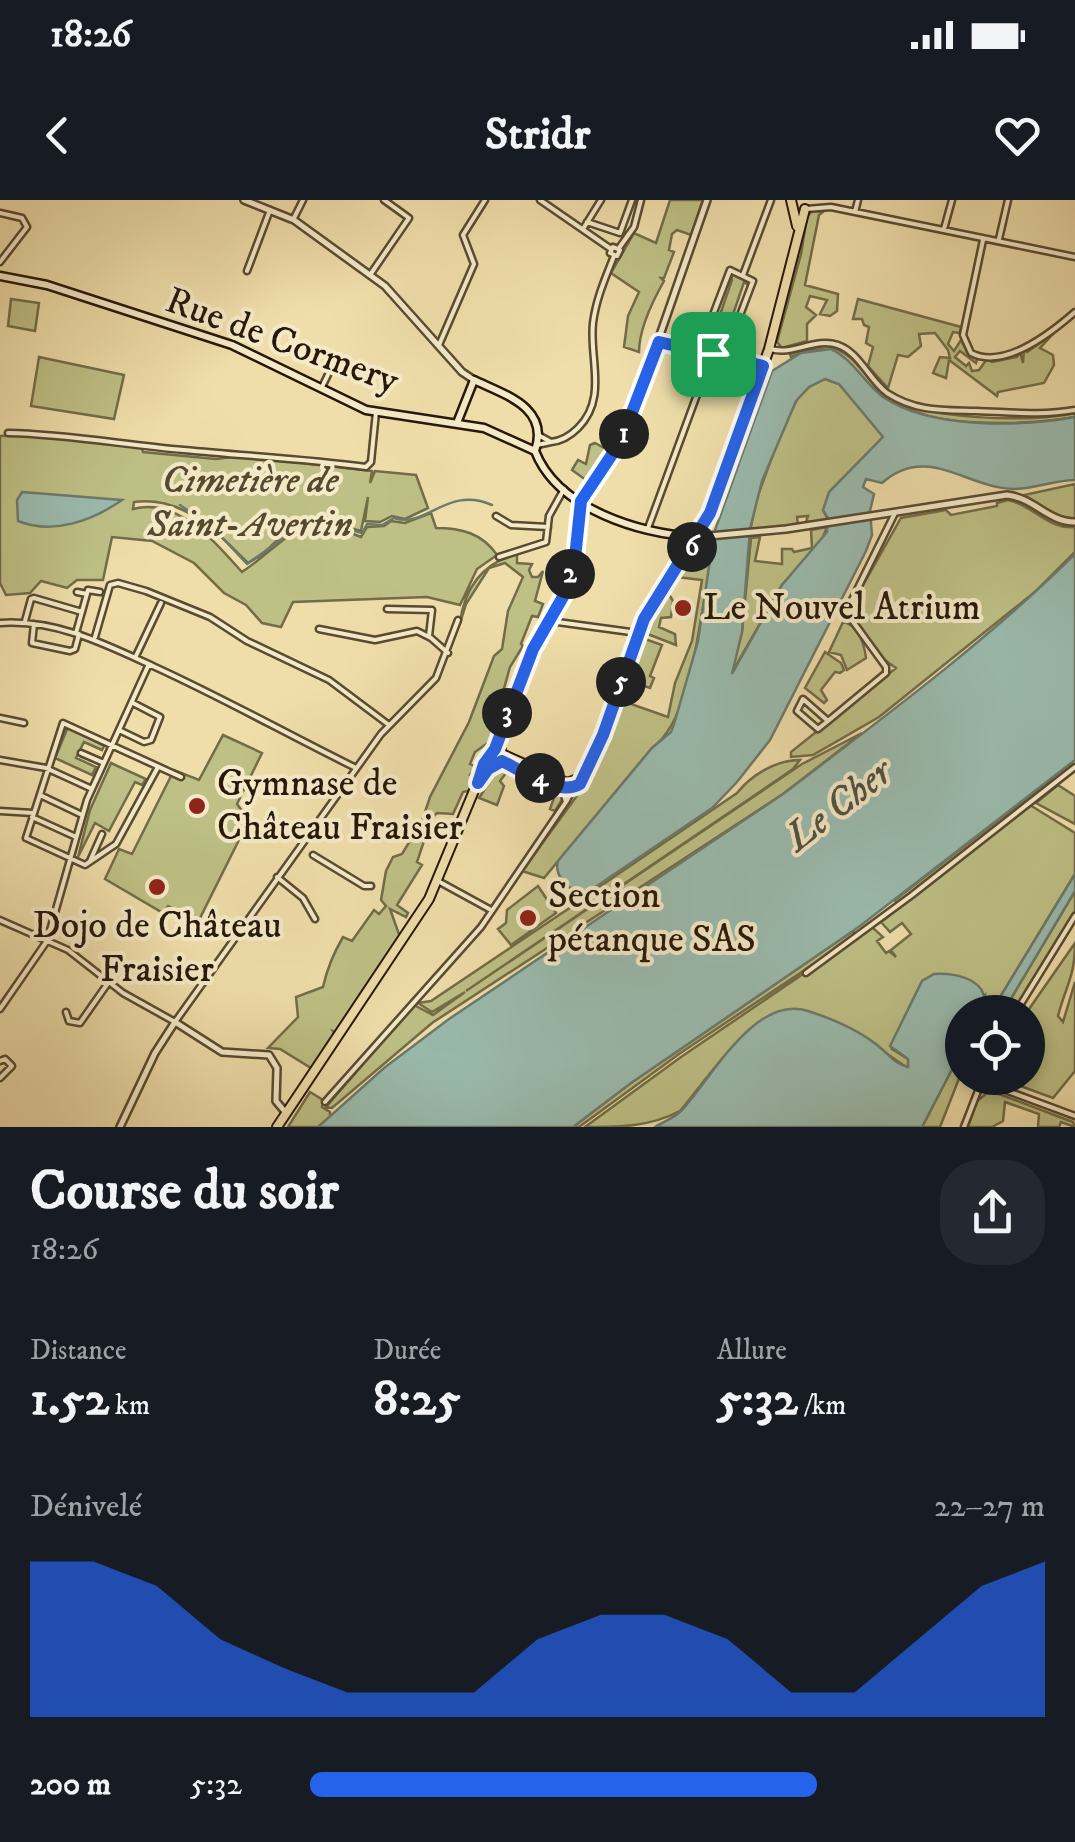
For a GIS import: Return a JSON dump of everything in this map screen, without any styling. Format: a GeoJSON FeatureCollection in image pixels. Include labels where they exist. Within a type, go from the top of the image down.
{"type":"FeatureCollection","features":[{"type":"Feature","properties":{"kind":"main road"},"geometry":{"type":"LineString","coordinates":[[497,759],[562,788],[580,784],[603,735],[651,605],[698,537],[715,501],[769,349],[808,204],[791,203],[797,235]]}},
{"type":"Feature","properties":{"kind":"main road","name":"Rue de Cormery"},"geometry":{"type":"LineString","coordinates":[[0,276],[47,284],[232,346],[376,412],[497,432],[536,448],[543,469],[581,501],[646,531],[698,537]]}},
{"type":"Feature","properties":{"kind":"main road"},"geometry":{"type":"LineString","coordinates":[[458,423],[474,380],[521,405],[537,422],[540,436],[536,448]]}},
{"type":"Feature","properties":{"kind":"main road"},"geometry":{"type":"LineString","coordinates":[[276,1127],[438,882],[478,783],[497,759],[495,749]]}},
{"type":"Feature","properties":{"kind":"main road"},"geometry":{"type":"LineString","coordinates":[[497,759],[567,784],[586,771]]}},
{"type":"Feature","properties":{"kind":"street"},"geometry":{"type":"LineString","coordinates":[[244,200],[294,220],[396,295],[474,380]]}},
{"type":"Feature","properties":{"kind":"street"},"geometry":{"type":"LineString","coordinates":[[294,220],[303,200]]}},
{"type":"Feature","properties":{"kind":"street"},"geometry":{"type":"LineString","coordinates":[[370,275],[409,218],[384,200]]}},
{"type":"Feature","properties":{"kind":"street"},"geometry":{"type":"LineString","coordinates":[[438,345],[474,264],[464,232],[485,200]]}},
{"type":"Feature","properties":{"kind":"street"},"geometry":{"type":"LineString","coordinates":[[541,200],[611,248],[619,248]]}},
{"type":"Feature","properties":{"kind":"street"},"geometry":{"type":"LineString","coordinates":[[583,229],[600,200]]}},
{"type":"Feature","properties":{"kind":"street"},"geometry":{"type":"LineString","coordinates":[[587,222],[620,233],[632,200]]}},
{"type":"Feature","properties":{"kind":"street"},"geometry":{"type":"LineString","coordinates":[[614,256],[619,254],[634,226],[641,200]]}},
{"type":"Feature","properties":{"kind":"street"},"geometry":{"type":"LineString","coordinates":[[495,749],[533,649],[564,595],[575,558],[581,501],[621,441],[708,200]]}},
{"type":"Feature","properties":{"kind":"street"},"geometry":{"type":"LineString","coordinates":[[743,275],[771,200]]}},
{"type":"Feature","properties":{"kind":"street"},"geometry":{"type":"LineString","coordinates":[[854,212],[858,200]]}},
{"type":"Feature","properties":{"kind":"street"},"geometry":{"type":"LineString","coordinates":[[944,230],[952,200]]}},
{"type":"Feature","properties":{"kind":"street"},"geometry":{"type":"LineString","coordinates":[[998,242],[1008,200]]}},
{"type":"Feature","properties":{"kind":"street"},"geometry":{"type":"LineString","coordinates":[[808,204],[831,207]]}},
{"type":"Feature","properties":{"kind":"street"},"geometry":{"type":"LineString","coordinates":[[808,204],[1075,258]]}},
{"type":"Feature","properties":{"kind":"street"},"geometry":{"type":"LineString","coordinates":[[247,271],[270,210]]}},
{"type":"Feature","properties":{"kind":"street"},"geometry":{"type":"LineString","coordinates":[[0,214],[22,218],[27,227],[0,262]]}},
{"type":"Feature","properties":{"kind":"street"},"geometry":{"type":"LineString","coordinates":[[984,238],[963,335],[970,353],[989,357],[1019,350],[1075,312]]}},
{"type":"Feature","properties":{"kind":"street"},"geometry":{"type":"LineString","coordinates":[[536,448],[559,441],[576,430],[593,403],[595,310],[614,256],[611,248]]}},
{"type":"Feature","properties":{"kind":"street"},"geometry":{"type":"LineString","coordinates":[[730,270],[752,282],[734,336],[731,339],[719,335],[708,328],[730,270]]}},
{"type":"Feature","properties":{"kind":"street"},"geometry":{"type":"LineString","coordinates":[[646,531],[719,335]]}},
{"type":"Feature","properties":{"kind":"street"},"geometry":{"type":"LineString","coordinates":[[659,342],[763,366]]}},
{"type":"Feature","properties":{"kind":"street"},"geometry":{"type":"LineString","coordinates":[[769,349],[780,352],[810,344],[838,345],[852,354],[887,392],[930,410],[1034,416],[1075,410]]}},
{"type":"Feature","properties":{"kind":"street"},"geometry":{"type":"LineString","coordinates":[[321,388],[337,356]]}},
{"type":"Feature","properties":{"kind":"street"},"geometry":{"type":"LineString","coordinates":[[8,433],[85,437],[366,467],[371,462],[376,412]]}},
{"type":"Feature","properties":{"kind":"street"},"geometry":{"type":"LineString","coordinates":[[540,436],[551,442]]}},
{"type":"Feature","properties":{"kind":"street"},"geometry":{"type":"LineString","coordinates":[[499,557],[543,544],[564,489]]}},
{"type":"Feature","properties":{"kind":"street"},"geometry":{"type":"LineString","coordinates":[[698,537],[828,524],[1008,495],[1026,500],[1058,520],[1075,522]]}},
{"type":"Feature","properties":{"kind":"street"},"geometry":{"type":"LineString","coordinates":[[828,721],[803,699],[797,711],[818,729],[828,721],[886,673],[886,667],[846,612],[895,513]]}},
{"type":"Feature","properties":{"kind":"street"},"geometry":{"type":"LineString","coordinates":[[496,516],[511,525],[548,527]]}},
{"type":"Feature","properties":{"kind":"street"},"geometry":{"type":"LineString","coordinates":[[95,638],[110,587],[118,582],[210,617],[247,642],[322,676],[389,725]]}},
{"type":"Feature","properties":{"kind":"street"},"geometry":{"type":"LineString","coordinates":[[34,624],[32,643],[75,649],[88,590],[100,592]]}},
{"type":"Feature","properties":{"kind":"street"},"geometry":{"type":"LineString","coordinates":[[77,592],[87,594]]}},
{"type":"Feature","properties":{"kind":"street"},"geometry":{"type":"LineString","coordinates":[[25,623],[34,598],[82,612]]}},
{"type":"Feature","properties":{"kind":"street"},"geometry":{"type":"LineString","coordinates":[[135,658],[161,603]]}},
{"type":"Feature","properties":{"kind":"street"},"geometry":{"type":"LineString","coordinates":[[387,609],[430,609],[434,615],[428,636]]}},
{"type":"Feature","properties":{"kind":"street"},"geometry":{"type":"LineString","coordinates":[[120,1127],[155,1052],[174,1022],[356,768],[389,725],[430,686],[448,653],[458,620]]}},
{"type":"Feature","properties":{"kind":"street"},"geometry":{"type":"LineString","coordinates":[[550,621],[638,634]]}},
{"type":"Feature","properties":{"kind":"street"},"geometry":{"type":"LineString","coordinates":[[0,623],[34,624],[95,638],[356,768]]}},
{"type":"Feature","properties":{"kind":"street"},"geometry":{"type":"LineString","coordinates":[[319,629],[368,640],[385,639],[409,630],[428,636],[448,653]]}},
{"type":"Feature","properties":{"kind":"street"},"geometry":{"type":"LineString","coordinates":[[134,632],[144,637]]}},
{"type":"Feature","properties":{"kind":"street"},"geometry":{"type":"LineString","coordinates":[[0,1008],[47,940],[82,815],[149,664]]}},
{"type":"Feature","properties":{"kind":"street"},"geometry":{"type":"LineString","coordinates":[[119,730],[148,742],[160,722],[159,716],[132,703]]}},
{"type":"Feature","properties":{"kind":"street"},"geometry":{"type":"LineString","coordinates":[[0,718],[24,724]]}},
{"type":"Feature","properties":{"kind":"street"},"geometry":{"type":"LineString","coordinates":[[158,767],[116,844],[90,862],[82,866],[26,840],[46,768],[64,723],[180,777]]}},
{"type":"Feature","properties":{"kind":"street"},"geometry":{"type":"LineString","coordinates":[[81,753],[104,763]]}},
{"type":"Feature","properties":{"kind":"street"},"geometry":{"type":"LineString","coordinates":[[0,760],[46,768],[92,789]]}},
{"type":"Feature","properties":{"kind":"street"},"geometry":{"type":"LineString","coordinates":[[806,973],[912,896],[1075,767]]}},
{"type":"Feature","properties":{"kind":"street"},"geometry":{"type":"LineString","coordinates":[[562,788],[566,802]]}},
{"type":"Feature","properties":{"kind":"street"},"geometry":{"type":"LineString","coordinates":[[325,1102],[488,918],[574,788]]}},
{"type":"Feature","properties":{"kind":"street"},"geometry":{"type":"LineString","coordinates":[[40,794],[82,815]]}},
{"type":"Feature","properties":{"kind":"street"},"geometry":{"type":"LineString","coordinates":[[0,811],[33,815],[76,837]]}},
{"type":"Feature","properties":{"kind":"street"},"geometry":{"type":"LineString","coordinates":[[90,862],[102,834]]}},
{"type":"Feature","properties":{"kind":"street"},"geometry":{"type":"LineString","coordinates":[[313,855],[364,886],[371,886]]}},
{"type":"Feature","properties":{"kind":"street"},"geometry":{"type":"LineString","coordinates":[[277,877],[304,898],[315,918]]}},
{"type":"Feature","properties":{"kind":"street"},"geometry":{"type":"LineString","coordinates":[[438,882],[491,910]]}},
{"type":"Feature","properties":{"kind":"street"},"geometry":{"type":"LineString","coordinates":[[1026,995],[1075,916]]}},
{"type":"Feature","properties":{"kind":"street"},"geometry":{"type":"LineString","coordinates":[[0,920],[73,953],[108,982],[222,1052],[269,1055],[277,1068],[276,1101],[286,1113]]}},
{"type":"Feature","properties":{"kind":"street"},"geometry":{"type":"LineString","coordinates":[[66,1012],[69,1021],[80,1023],[108,982]]}},
{"type":"Feature","properties":{"kind":"street"},"geometry":{"type":"LineString","coordinates":[[0,1060],[12,1066],[0,1078]]}},
{"type":"Feature","properties":{"kind":"street"},"geometry":{"type":"LineString","coordinates":[[964,1127],[976,1095]]}},
{"type":"Feature","properties":{"kind":"street"},"geometry":{"type":"LineString","coordinates":[[1022,1095],[1075,1116]]}},
{"type":"Feature","properties":{"kind":"green space"},"geometry":{"type":"Polygon","coordinates":[[[670,200],[703,200],[691,235],[677,230],[672,234],[669,250],[674,252],[647,316],[639,352],[624,347],[628,316],[639,292],[611,273],[634,233],[656,243],[670,200]]]}},
{"type":"Feature","properties":{"kind":"green space"},"geometry":{"type":"Polygon","coordinates":[[[812,211],[824,211],[819,215],[805,285],[838,294],[837,311],[830,316],[820,314],[827,300],[810,296],[806,307],[816,315],[807,324],[807,341],[782,348],[777,342],[807,217],[812,211]]]}},
{"type":"Feature","properties":{"kind":"green space"},"geometry":{"type":"Polygon","coordinates":[[[731,273],[749,281],[748,285],[744,282],[723,334],[715,329],[731,273]]]}},
{"type":"Feature","properties":{"kind":"green space"},"geometry":{"type":"Polygon","coordinates":[[[11,299],[39,303],[35,331],[8,326],[11,299]]]}},
{"type":"Feature","properties":{"kind":"green space"},"geometry":{"type":"Polygon","coordinates":[[[858,299],[961,327],[960,333],[953,332],[948,344],[954,351],[961,340],[967,352],[977,359],[976,363],[960,351],[955,357],[966,366],[969,363],[972,371],[979,370],[987,359],[992,362],[1017,357],[1020,352],[1023,363],[1024,349],[1027,352],[1054,333],[1040,348],[1053,355],[1054,365],[1044,383],[998,392],[997,396],[949,360],[946,378],[933,373],[940,357],[950,358],[948,350],[935,333],[919,334],[921,346],[908,357],[898,355],[888,388],[868,366],[873,347],[866,343],[869,327],[862,319],[853,319],[858,299]]]}},
{"type":"Feature","properties":{"kind":"green space"},"geometry":{"type":"Polygon","coordinates":[[[828,346],[846,354],[886,395],[925,410],[978,417],[1032,418],[1075,413],[1075,417],[998,423],[922,414],[885,398],[833,351],[808,351],[791,357],[790,354],[828,346]]]}},
{"type":"Feature","properties":{"kind":"green space"},"geometry":{"type":"Polygon","coordinates":[[[39,357],[124,375],[114,419],[31,406],[39,357]]]}},
{"type":"Feature","properties":{"kind":"green space"},"geometry":{"type":"Polygon","coordinates":[[[825,379],[839,384],[884,437],[835,489],[823,510],[828,520],[806,522],[808,516],[797,517],[798,525],[750,531],[757,498],[783,427],[798,398],[825,379]]]}},
{"type":"Feature","properties":{"kind":"green space","name":"Cimetière de Saint-Avertin"},"geometry":{"type":"Polygon","coordinates":[[[0,436],[81,439],[142,448],[143,452],[216,459],[241,456],[372,471],[370,483],[375,471],[416,475],[428,508],[405,519],[392,516],[380,522],[365,521],[368,497],[361,531],[328,522],[295,523],[248,563],[210,528],[183,510],[168,504],[134,502],[133,509],[165,510],[194,525],[242,572],[284,539],[308,527],[340,529],[361,537],[367,527],[384,526],[391,521],[405,523],[431,513],[436,528],[470,533],[497,555],[477,569],[460,605],[427,597],[293,602],[281,627],[262,623],[194,563],[152,541],[112,537],[103,580],[77,580],[67,588],[41,581],[30,593],[6,595],[0,583],[0,436]]]}},
{"type":"Feature","properties":{"kind":"green space"},"geometry":{"type":"Polygon","coordinates":[[[595,443],[608,450],[590,483],[572,470],[578,460],[586,464],[590,445],[595,443]]]}},
{"type":"Feature","properties":{"kind":"green space"},"geometry":{"type":"Polygon","coordinates":[[[1075,484],[1075,519],[1055,516],[1024,495],[1075,484]]]}},
{"type":"Feature","properties":{"kind":"green space"},"geometry":{"type":"Polygon","coordinates":[[[1008,500],[1057,525],[1075,527],[1075,552],[1036,591],[879,717],[813,755],[791,757],[791,752],[896,668],[882,658],[849,610],[901,518],[946,510],[951,515],[997,506],[1008,500]]]}},
{"type":"Feature","properties":{"kind":"green space"},"geometry":{"type":"Polygon","coordinates":[[[827,527],[821,542],[782,585],[731,674],[742,632],[751,538],[760,537],[755,561],[782,564],[782,549],[794,552],[812,548],[811,530],[827,527]]]}},
{"type":"Feature","properties":{"kind":"green space"},"geometry":{"type":"Polygon","coordinates":[[[705,542],[711,542],[714,550],[694,657],[679,711],[667,732],[544,878],[522,871],[593,774],[620,700],[668,717],[675,683],[692,641],[702,580],[677,577],[705,542]]]}},
{"type":"Feature","properties":{"kind":"green space"},"geometry":{"type":"Polygon","coordinates":[[[517,554],[517,563],[532,564],[532,577],[543,571],[535,601],[543,604],[538,617],[532,616],[523,646],[510,667],[500,703],[505,706],[492,740],[475,752],[470,764],[476,767],[470,775],[472,790],[463,792],[453,814],[437,813],[423,828],[426,835],[417,862],[422,865],[397,905],[408,913],[406,917],[390,909],[400,937],[311,1068],[280,1049],[268,1048],[298,1017],[296,997],[323,987],[343,937],[352,941],[374,910],[379,914],[386,906],[381,900],[386,871],[393,857],[402,854],[413,836],[407,832],[422,821],[430,797],[469,722],[494,656],[502,649],[508,611],[523,577],[505,563],[489,568],[466,604],[460,623],[466,599],[485,571],[494,564],[505,558],[517,554]]]}},
{"type":"Feature","properties":{"kind":"green space"},"geometry":{"type":"Polygon","coordinates":[[[667,591],[673,601],[671,617],[661,618],[659,627],[675,634],[676,645],[645,633],[667,591]]]}},
{"type":"Feature","properties":{"kind":"green space"},"geometry":{"type":"Polygon","coordinates":[[[843,622],[857,631],[866,658],[847,670],[841,655],[829,652],[843,622]]]}},
{"type":"Feature","properties":{"kind":"green space"},"geometry":{"type":"Polygon","coordinates":[[[642,638],[662,645],[650,676],[654,678],[650,688],[627,680],[642,638]]]}},
{"type":"Feature","properties":{"kind":"green space"},"geometry":{"type":"Polygon","coordinates":[[[825,652],[841,663],[844,670],[835,672],[821,690],[827,700],[824,703],[805,688],[825,652]]]}},
{"type":"Feature","properties":{"kind":"green space"},"geometry":{"type":"Polygon","coordinates":[[[68,727],[104,746],[102,750],[84,742],[76,758],[96,767],[92,775],[55,758],[68,727]]]}},
{"type":"Feature","properties":{"kind":"green space"},"geometry":{"type":"Polygon","coordinates":[[[862,733],[783,794],[432,1023],[332,1108],[326,1107],[414,1005],[433,1015],[465,992],[432,1012],[418,1003],[431,1001],[577,903],[581,906],[580,900],[737,793],[757,774],[783,762],[800,760],[793,769],[466,991],[802,764],[862,733]]]}},
{"type":"Feature","properties":{"kind":"green space"},"geometry":{"type":"Polygon","coordinates":[[[223,735],[262,753],[237,804],[249,820],[198,922],[168,906],[163,913],[105,879],[119,849],[132,854],[174,770],[199,780],[223,735]]]}},
{"type":"Feature","properties":{"kind":"green space"},"geometry":{"type":"Polygon","coordinates":[[[111,763],[146,779],[142,785],[135,782],[109,831],[95,823],[78,857],[90,810],[111,763]]]}},
{"type":"Feature","properties":{"kind":"green space"},"geometry":{"type":"Polygon","coordinates":[[[500,766],[561,793],[563,798],[555,811],[550,809],[555,795],[506,773],[500,781],[504,786],[497,805],[479,798],[500,766]]]}},
{"type":"Feature","properties":{"kind":"green space"},"geometry":{"type":"Polygon","coordinates":[[[1053,781],[897,904],[895,900],[1053,781]]]}},
{"type":"Feature","properties":{"kind":"green space"},"geometry":{"type":"Polygon","coordinates":[[[1058,785],[1075,796],[1075,824],[1036,803],[1058,785]]]}},
{"type":"Feature","properties":{"kind":"green space"},"geometry":{"type":"Polygon","coordinates":[[[1030,805],[1075,833],[1075,874],[1001,995],[945,995],[945,1018],[892,1049],[908,1059],[910,1065],[906,1067],[870,1042],[786,1010],[740,1040],[680,1111],[646,1123],[585,1127],[872,927],[883,937],[877,941],[886,953],[896,957],[891,950],[911,934],[902,923],[890,932],[881,922],[1030,805]]]}},
{"type":"Feature","properties":{"kind":"green space","name":"Section pétanque SAS"},"geometry":{"type":"Polygon","coordinates":[[[538,886],[556,913],[511,945],[498,929],[506,923],[507,910],[538,886]]]}},
{"type":"Feature","properties":{"kind":"green space"},"geometry":{"type":"Polygon","coordinates":[[[1075,891],[1075,911],[1023,995],[1013,995],[1075,891]]]}},
{"type":"Feature","properties":{"kind":"green space"},"geometry":{"type":"Polygon","coordinates":[[[853,931],[856,934],[842,945],[679,1054],[579,1127],[573,1127],[631,1083],[853,931]]]}},
{"type":"Feature","properties":{"kind":"green space"},"geometry":{"type":"Polygon","coordinates":[[[1075,943],[1072,973],[1058,1016],[1063,1022],[1075,982],[1075,1071],[1053,1098],[1045,1095],[1045,995],[1039,995],[1075,943]]]}},
{"type":"Feature","properties":{"kind":"green space"},"geometry":{"type":"Polygon","coordinates":[[[945,1083],[945,1095],[953,1095],[940,1127],[922,1127],[945,1083]]]}},
{"type":"Feature","properties":{"kind":"green space"},"geometry":{"type":"Polygon","coordinates":[[[310,1092],[323,1100],[322,1107],[330,1112],[330,1117],[318,1127],[288,1127],[310,1092]]]}},
{"type":"Feature","properties":{"kind":"green space"},"geometry":{"type":"Polygon","coordinates":[[[984,1095],[1002,1095],[1073,1122],[1075,1127],[1061,1122],[1059,1127],[1038,1127],[1039,1114],[1005,1102],[1003,1121],[992,1127],[968,1127],[977,1101],[984,1095]]]}},
{"type":"Feature","properties":{"kind":"water"},"geometry":{"type":"Polygon","coordinates":[[[831,349],[883,397],[925,415],[1002,424],[1075,417],[1075,480],[1014,489],[931,467],[899,472],[882,483],[866,479],[863,487],[874,494],[870,511],[872,535],[770,740],[712,808],[579,898],[580,905],[574,897],[576,892],[559,875],[558,861],[652,748],[671,732],[698,641],[714,533],[772,371],[801,353],[831,349]],[[825,379],[809,387],[796,401],[762,481],[750,529],[742,632],[732,674],[782,585],[827,532],[828,518],[823,510],[829,492],[883,437],[839,384],[825,379]]]}},
{"type":"Feature","properties":{"kind":"water"},"geometry":{"type":"Polygon","coordinates":[[[22,492],[122,500],[85,520],[45,527],[18,521],[17,500],[22,492]]]}},
{"type":"Feature","properties":{"kind":"water","name":"Le Cher"},"geometry":{"type":"Polygon","coordinates":[[[1075,554],[1075,760],[860,926],[573,1127],[318,1127],[384,1068],[449,1019],[783,794],[970,649],[1075,554]]]}},
{"type":"Feature","properties":{"kind":"water"},"geometry":{"type":"Polygon","coordinates":[[[1075,874],[1075,891],[1013,995],[1001,995],[1075,874]]]}},
{"type":"Feature","properties":{"kind":"water"},"geometry":{"type":"Polygon","coordinates":[[[934,974],[963,977],[979,986],[983,995],[945,995],[945,1083],[922,1127],[655,1127],[681,1111],[752,1027],[788,1009],[808,1011],[847,1027],[908,1067],[908,1059],[890,1046],[922,981],[934,974]]]}},
{"type":"Feature","properties":{"kind":"waterway"},"geometry":{"type":"LineString","coordinates":[[180,505],[212,527],[247,564],[300,526],[326,524],[362,533],[367,524],[416,518],[462,500],[492,505]]}},
{"type":"Feature","properties":{"kind":"place","name":"Le Nouvel Atrium"},"geometry":{"type":"Point","coordinates":[683,608]}},
{"type":"Feature","properties":{"kind":"place","name":"Gymnase de Château Fraisier"},"geometry":{"type":"Point","coordinates":[197,806]}},
{"type":"Feature","properties":{"kind":"place","name":"Dojo de Château Fraisier"},"geometry":{"type":"Point","coordinates":[157,887]}},
{"type":"Feature","properties":{"kind":"place","name":"Section pétanque SAS"},"geometry":{"type":"Point","coordinates":[528,918]}},
{"type":"Feature","properties":{"kind":"route"},"geometry":{"type":"LineString","coordinates":[[659,342],[713,354],[763,366],[710,513],[644,619],[603,735],[583,778],[578,786],[562,788],[502,761],[488,769],[478,783],[533,649],[564,595],[575,558],[581,501],[621,441],[659,342]]}}]}
